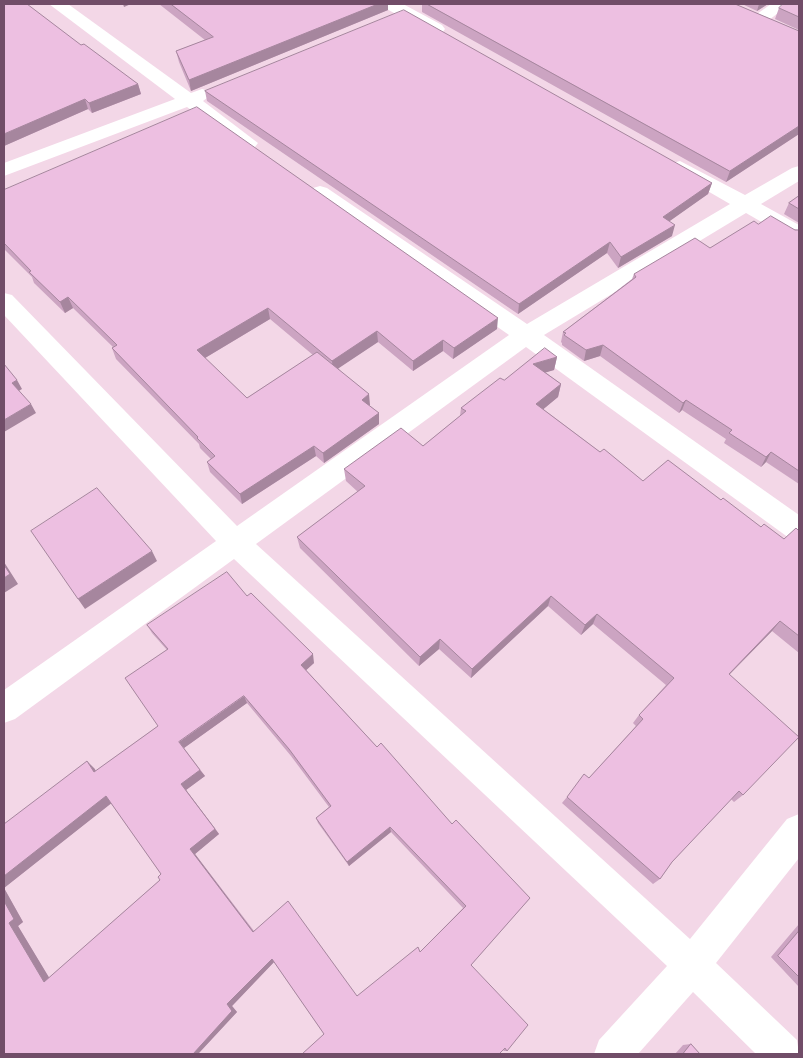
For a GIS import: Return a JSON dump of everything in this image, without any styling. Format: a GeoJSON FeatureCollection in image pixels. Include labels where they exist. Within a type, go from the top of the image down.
{"type":"FeatureCollection","features":[{"type":"Feature","properties":{"kind":"street"},"geometry":{"type":"LineString","coordinates":[[57,4],[268,157]]}},
{"type":"Feature","properties":{"kind":"street"},"geometry":{"type":"LineString","coordinates":[[380,22],[398,8],[426,4]]}},
{"type":"Feature","properties":{"kind":"street"},"geometry":{"type":"LineString","coordinates":[[759,19],[782,4]]}},
{"type":"Feature","properties":{"kind":"street"},"geometry":{"type":"LineString","coordinates":[[398,8],[448,36]]}},
{"type":"Feature","properties":{"kind":"street"},"geometry":{"type":"LineString","coordinates":[[742,12],[775,27]]}},
{"type":"Feature","properties":{"kind":"street"},"geometry":{"type":"LineString","coordinates":[[4,170],[215,89]]}},
{"type":"Feature","properties":{"kind":"street"},"geometry":{"type":"LineString","coordinates":[[661,156],[799,234]]}},
{"type":"Feature","properties":{"kind":"street"},"geometry":{"type":"LineString","coordinates":[[4,708],[237,544],[526,335],[799,172]]}},
{"type":"Feature","properties":{"kind":"street"},"geometry":{"type":"LineString","coordinates":[[300,179],[563,360],[799,530]]}},
{"type":"Feature","properties":{"kind":"street"},"geometry":{"type":"LineString","coordinates":[[4,301],[237,544],[692,965],[783,1054]]}},
{"type":"Feature","properties":{"kind":"street"},"geometry":{"type":"LineString","coordinates":[[613,1054],[692,965],[799,832]]}},
{"type":"Feature","properties":{"kind":"shaded area"},"geometry":{"type":"Polygon","coordinates":[[[4,4],[799,4],[799,1054],[4,1054],[4,4]]]}},
{"type":"Feature","properties":{"kind":"building"},"geometry":{"type":"Polygon","coordinates":[[[4,4],[27,4],[81,45],[84,44],[138,84],[89,103],[85,99],[4,134],[4,4]]]}},
{"type":"Feature","properties":{"kind":"building"},"geometry":{"type":"Polygon","coordinates":[[[171,4],[378,4],[189,80],[176,51],[213,37],[171,4]]]}},
{"type":"Feature","properties":{"kind":"building"},"geometry":{"type":"Polygon","coordinates":[[[427,4],[735,4],[799,31],[799,126],[730,171],[427,4]]]}},
{"type":"Feature","properties":{"kind":"building"},"geometry":{"type":"Polygon","coordinates":[[[783,4],[799,4],[799,17],[779,8],[783,4]]]}},
{"type":"Feature","properties":{"kind":"building"},"geometry":{"type":"Polygon","coordinates":[[[404,10],[712,183],[663,217],[675,225],[621,257],[610,242],[519,304],[205,91],[404,10]]]}},
{"type":"Feature","properties":{"kind":"building"},"geometry":{"type":"Polygon","coordinates":[[[197,107],[498,318],[454,348],[443,340],[413,361],[377,331],[332,361],[268,308],[197,350],[247,398],[317,352],[369,394],[362,400],[379,413],[323,453],[314,446],[240,494],[207,462],[215,456],[112,348],[117,345],[68,297],[60,302],[29,272],[31,271],[4,243],[4,190],[197,107]]]}},
{"type":"Feature","properties":{"kind":"building"},"geometry":{"type":"Polygon","coordinates":[[[799,196],[799,209],[789,203],[799,196]]]}},
{"type":"Feature","properties":{"kind":"building"},"geometry":{"type":"Polygon","coordinates":[[[771,216],[795,230],[799,230],[799,471],[771,452],[766,457],[729,433],[732,430],[686,400],[683,403],[603,345],[586,350],[564,335],[566,333],[563,332],[636,277],[634,274],[695,238],[710,248],[754,221],[758,224],[771,216]]]}},
{"type":"Feature","properties":{"kind":"building"},"geometry":{"type":"Polygon","coordinates":[[[545,348],[557,357],[533,364],[561,384],[536,404],[600,452],[604,449],[643,481],[668,460],[761,527],[764,524],[784,539],[796,528],[799,531],[799,636],[780,621],[729,674],[799,737],[743,795],[739,791],[672,862],[660,879],[567,797],[584,774],[589,778],[643,719],[639,715],[674,678],[597,614],[585,625],[551,596],[472,669],[440,639],[420,657],[297,537],[365,486],[344,469],[401,428],[423,446],[466,411],[461,408],[500,378],[504,380],[545,348]]]}},
{"type":"Feature","properties":{"kind":"building"},"geometry":{"type":"Polygon","coordinates":[[[4,364],[17,380],[12,383],[31,404],[4,420],[4,364]]]}},
{"type":"Feature","properties":{"kind":"building"},"geometry":{"type":"Polygon","coordinates":[[[97,488],[152,551],[78,599],[31,531],[97,488]]]}},
{"type":"Feature","properties":{"kind":"building"},"geometry":{"type":"Polygon","coordinates":[[[4,565],[10,574],[4,578],[4,565]]]}},
{"type":"Feature","properties":{"kind":"building"},"geometry":{"type":"Polygon","coordinates":[[[227,572],[247,596],[251,593],[313,654],[301,665],[377,747],[381,743],[452,824],[456,820],[530,898],[471,965],[528,1025],[507,1051],[505,1048],[499,1054],[302,1054],[324,1034],[272,959],[227,1004],[232,1011],[193,1054],[4,1054],[4,901],[14,919],[9,923],[44,982],[160,880],[158,877],[161,874],[106,796],[4,876],[4,824],[87,761],[94,772],[158,726],[125,678],[168,649],[147,625],[227,572]],[[244,696],[179,742],[200,770],[181,784],[215,829],[190,849],[253,932],[288,901],[357,996],[418,947],[420,952],[466,906],[390,827],[347,862],[316,818],[331,806],[289,749],[244,696]]]}},
{"type":"Feature","properties":{"kind":"building"},"geometry":{"type":"Polygon","coordinates":[[[799,931],[799,977],[778,956],[799,931]]]}},
{"type":"Feature","properties":{"kind":"building"},"geometry":{"type":"Polygon","coordinates":[[[691,1044],[700,1054],[683,1054],[691,1044]]]}}]}
